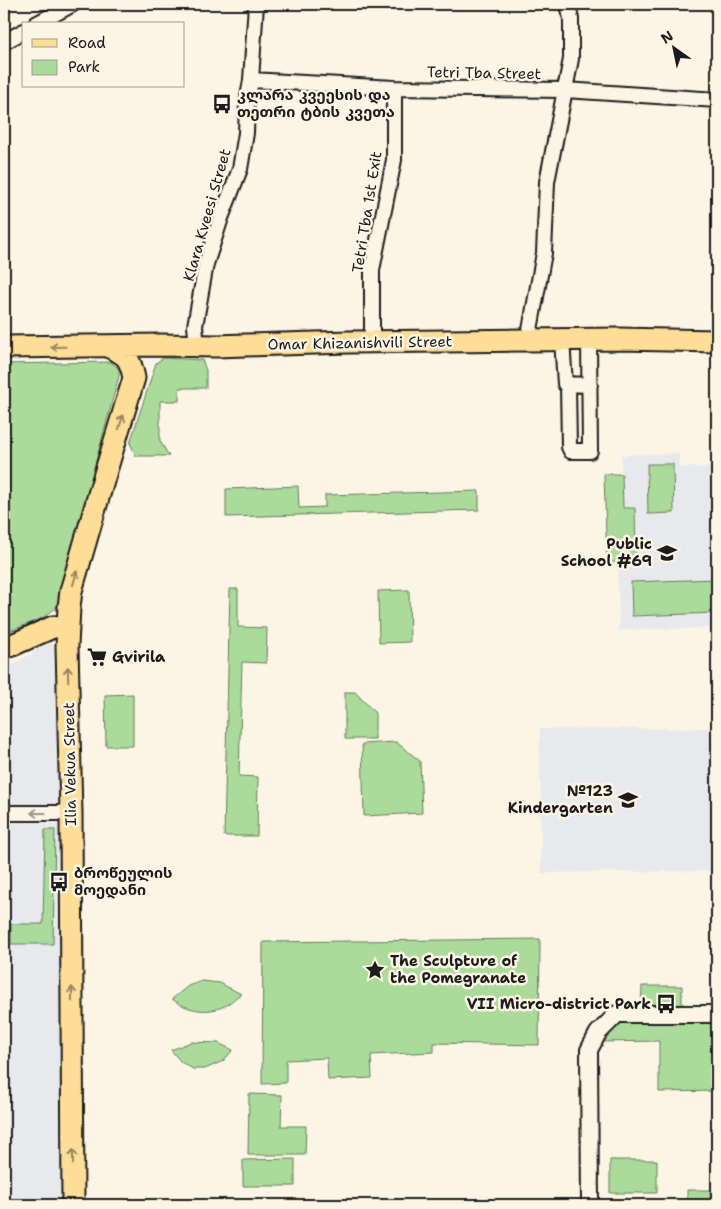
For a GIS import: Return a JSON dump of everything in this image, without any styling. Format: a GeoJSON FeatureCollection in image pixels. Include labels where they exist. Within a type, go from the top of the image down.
{"type":"FeatureCollection","features":[{"type":"Feature","properties":{"kind":"main road","name":"Omar Khizanishvili Street"},"geometry":{"type":"LineString","coordinates":[[4,347],[197,346],[528,340],[717,341]]}},
{"type":"Feature","properties":{"kind":"main road","name":"Ilia Vekua Street"},"geometry":{"type":"LineString","coordinates":[[73,1205],[72,813],[67,626],[71,591],[134,378],[140,365],[148,355],[162,345]]}},
{"type":"Feature","properties":{"kind":"main road"},"geometry":{"type":"LineString","coordinates":[[107,346],[126,355],[131,363],[134,378]]}},
{"type":"Feature","properties":{"kind":"main road"},"geometry":{"type":"LineString","coordinates":[[4,648],[53,627],[67,626]]}},
{"type":"Feature","properties":{"kind":"street"},"geometry":{"type":"LineString","coordinates":[[40,22],[73,4]]}},
{"type":"Feature","properties":{"kind":"street","name":"Klara Kveesi Street"},"geometry":{"type":"LineString","coordinates":[[197,346],[195,326],[206,264],[240,169],[246,133],[256,4]]}},
{"type":"Feature","properties":{"kind":"street"},"geometry":{"type":"LineString","coordinates":[[528,340],[544,253],[547,182],[571,58],[571,19],[568,4]]}},
{"type":"Feature","properties":{"kind":"street"},"geometry":{"type":"LineString","coordinates":[[4,42],[22,32]]}},
{"type":"Feature","properties":{"kind":"street","name":"Tetri Tba Street"},"geometry":{"type":"LineString","coordinates":[[251,80],[394,88],[565,90],[717,100]]}},
{"type":"Feature","properties":{"kind":"street","name":"Tetri Tba 1st Exit"},"geometry":{"type":"LineString","coordinates":[[372,342],[372,270],[394,160],[394,88]]}},
{"type":"Feature","properties":{"kind":"street"},"geometry":{"type":"LineString","coordinates":[[562,340],[565,384],[590,384]]}},
{"type":"Feature","properties":{"kind":"street"},"geometry":{"type":"LineString","coordinates":[[568,384],[569,447],[571,451],[590,451],[589,340]]}},
{"type":"Feature","properties":{"kind":"street"},"geometry":{"type":"LineString","coordinates":[[4,813],[72,813]]}},
{"type":"Feature","properties":{"kind":"street"},"geometry":{"type":"LineString","coordinates":[[590,1205],[589,1050],[598,1033],[617,1014],[717,1014]]}},
{"type":"Feature","properties":{"kind":"shaded area","name":"Public School #69"},"geometry":{"type":"Polygon","coordinates":[[[679,453],[679,467],[717,467],[717,628],[619,630],[616,478],[622,478],[621,455],[679,453]]]}},
{"type":"Feature","properties":{"kind":"shaded area"},"geometry":{"type":"Polygon","coordinates":[[[50,642],[58,651],[60,803],[53,809],[4,809],[4,666],[14,664],[50,642]]]}},
{"type":"Feature","properties":{"kind":"shaded area","name":"№123 Kindergarten"},"geometry":{"type":"Polygon","coordinates":[[[714,728],[715,871],[541,873],[540,729],[714,728]]]}},
{"type":"Feature","properties":{"kind":"shaded area"},"geometry":{"type":"Polygon","coordinates":[[[4,823],[52,823],[62,827],[64,1205],[4,1205],[4,823]]]}},
{"type":"Feature","properties":{"kind":"green space"},"geometry":{"type":"Polygon","coordinates":[[[163,358],[202,360],[206,370],[206,388],[179,388],[179,401],[160,401],[160,441],[169,456],[136,456],[130,443],[156,363],[163,358]]]}},
{"type":"Feature","properties":{"kind":"green space"},"geometry":{"type":"Polygon","coordinates":[[[111,362],[119,369],[119,376],[56,608],[41,619],[4,633],[4,364],[111,362]]]}},
{"type":"Feature","properties":{"kind":"green space"},"geometry":{"type":"Polygon","coordinates":[[[647,464],[673,464],[674,513],[648,514],[647,464]]]}},
{"type":"Feature","properties":{"kind":"green space"},"geometry":{"type":"Polygon","coordinates":[[[604,474],[622,474],[623,508],[635,508],[636,562],[607,563],[604,474]]]}},
{"type":"Feature","properties":{"kind":"green space"},"geometry":{"type":"Polygon","coordinates":[[[298,486],[299,508],[325,507],[325,495],[479,491],[479,510],[226,517],[226,489],[298,486]]]}},
{"type":"Feature","properties":{"kind":"green space"},"geometry":{"type":"Polygon","coordinates":[[[717,579],[717,613],[632,616],[631,582],[717,579]]]}},
{"type":"Feature","properties":{"kind":"green space"},"geometry":{"type":"Polygon","coordinates":[[[230,589],[238,589],[238,627],[267,628],[266,663],[242,662],[239,776],[258,777],[257,836],[224,836],[230,589]]]}},
{"type":"Feature","properties":{"kind":"green space"},"geometry":{"type":"Polygon","coordinates":[[[409,590],[410,642],[379,643],[378,591],[409,590]]]}},
{"type":"Feature","properties":{"kind":"green space"},"geometry":{"type":"Polygon","coordinates":[[[345,692],[355,692],[375,713],[375,739],[345,739],[345,692]]]}},
{"type":"Feature","properties":{"kind":"green space"},"geometry":{"type":"Polygon","coordinates":[[[133,694],[133,746],[106,746],[105,695],[133,694]]]}},
{"type":"Feature","properties":{"kind":"green space"},"geometry":{"type":"Polygon","coordinates":[[[396,742],[420,761],[422,813],[364,816],[362,744],[396,742]]]}},
{"type":"Feature","properties":{"kind":"green space"},"geometry":{"type":"Polygon","coordinates":[[[45,830],[55,830],[53,944],[11,944],[11,924],[43,924],[45,830]]]}},
{"type":"Feature","properties":{"kind":"green space"},"geometry":{"type":"Polygon","coordinates":[[[540,939],[539,1045],[434,1043],[434,1052],[371,1055],[372,1078],[328,1080],[327,1058],[286,1060],[286,1083],[262,1084],[263,942],[540,939]]]}},
{"type":"Feature","properties":{"kind":"green space"},"geometry":{"type":"Polygon","coordinates":[[[202,981],[220,983],[241,994],[228,1004],[214,1010],[192,1009],[172,999],[188,986],[202,981]]]}},
{"type":"Feature","properties":{"kind":"green space"},"geometry":{"type":"Polygon","coordinates":[[[642,986],[682,986],[682,1006],[641,1006],[642,986]]]}},
{"type":"Feature","properties":{"kind":"green space"},"geometry":{"type":"Polygon","coordinates":[[[615,1022],[717,1022],[717,1091],[659,1092],[659,1041],[600,1042],[615,1022]]]}},
{"type":"Feature","properties":{"kind":"green space"},"geometry":{"type":"Polygon","coordinates":[[[191,1042],[218,1043],[233,1050],[223,1061],[205,1069],[193,1069],[181,1062],[171,1050],[191,1042]]]}},
{"type":"Feature","properties":{"kind":"green space"},"geometry":{"type":"Polygon","coordinates":[[[249,1094],[282,1095],[281,1126],[306,1126],[305,1155],[248,1155],[249,1094]]]}},
{"type":"Feature","properties":{"kind":"green space"},"geometry":{"type":"Polygon","coordinates":[[[295,1159],[295,1186],[243,1186],[243,1160],[295,1159]]]}},
{"type":"Feature","properties":{"kind":"green space"},"geometry":{"type":"Polygon","coordinates":[[[610,1160],[657,1160],[657,1193],[610,1193],[610,1160]]]}},
{"type":"Feature","properties":{"kind":"green space"},"geometry":{"type":"Polygon","coordinates":[[[687,1190],[710,1190],[711,1205],[687,1205],[687,1190]]]}},
{"type":"Feature","properties":{"kind":"place","name":"კლარა კვეესის და თეთრი ტბის კვეთა"},"geometry":{"type":"Point","coordinates":[222,104]}},
{"type":"Feature","properties":{"kind":"place","name":"Public School #69"},"geometry":{"type":"Point","coordinates":[667,553]}},
{"type":"Feature","properties":{"kind":"place","name":"Gvirila"},"geometry":{"type":"Point","coordinates":[97,657]}},
{"type":"Feature","properties":{"kind":"place","name":"№123 Kindergarten"},"geometry":{"type":"Point","coordinates":[628,800]}},
{"type":"Feature","properties":{"kind":"place","name":"ბროწეულის მოედანი"},"geometry":{"type":"Point","coordinates":[59,882]}},
{"type":"Feature","properties":{"kind":"place","name":"The Sculpture of the Pomegranate"},"geometry":{"type":"Point","coordinates":[375,970]}},
{"type":"Feature","properties":{"kind":"place","name":"VII Micro-district Park"},"geometry":{"type":"Point","coordinates":[666,1004]}}]}
